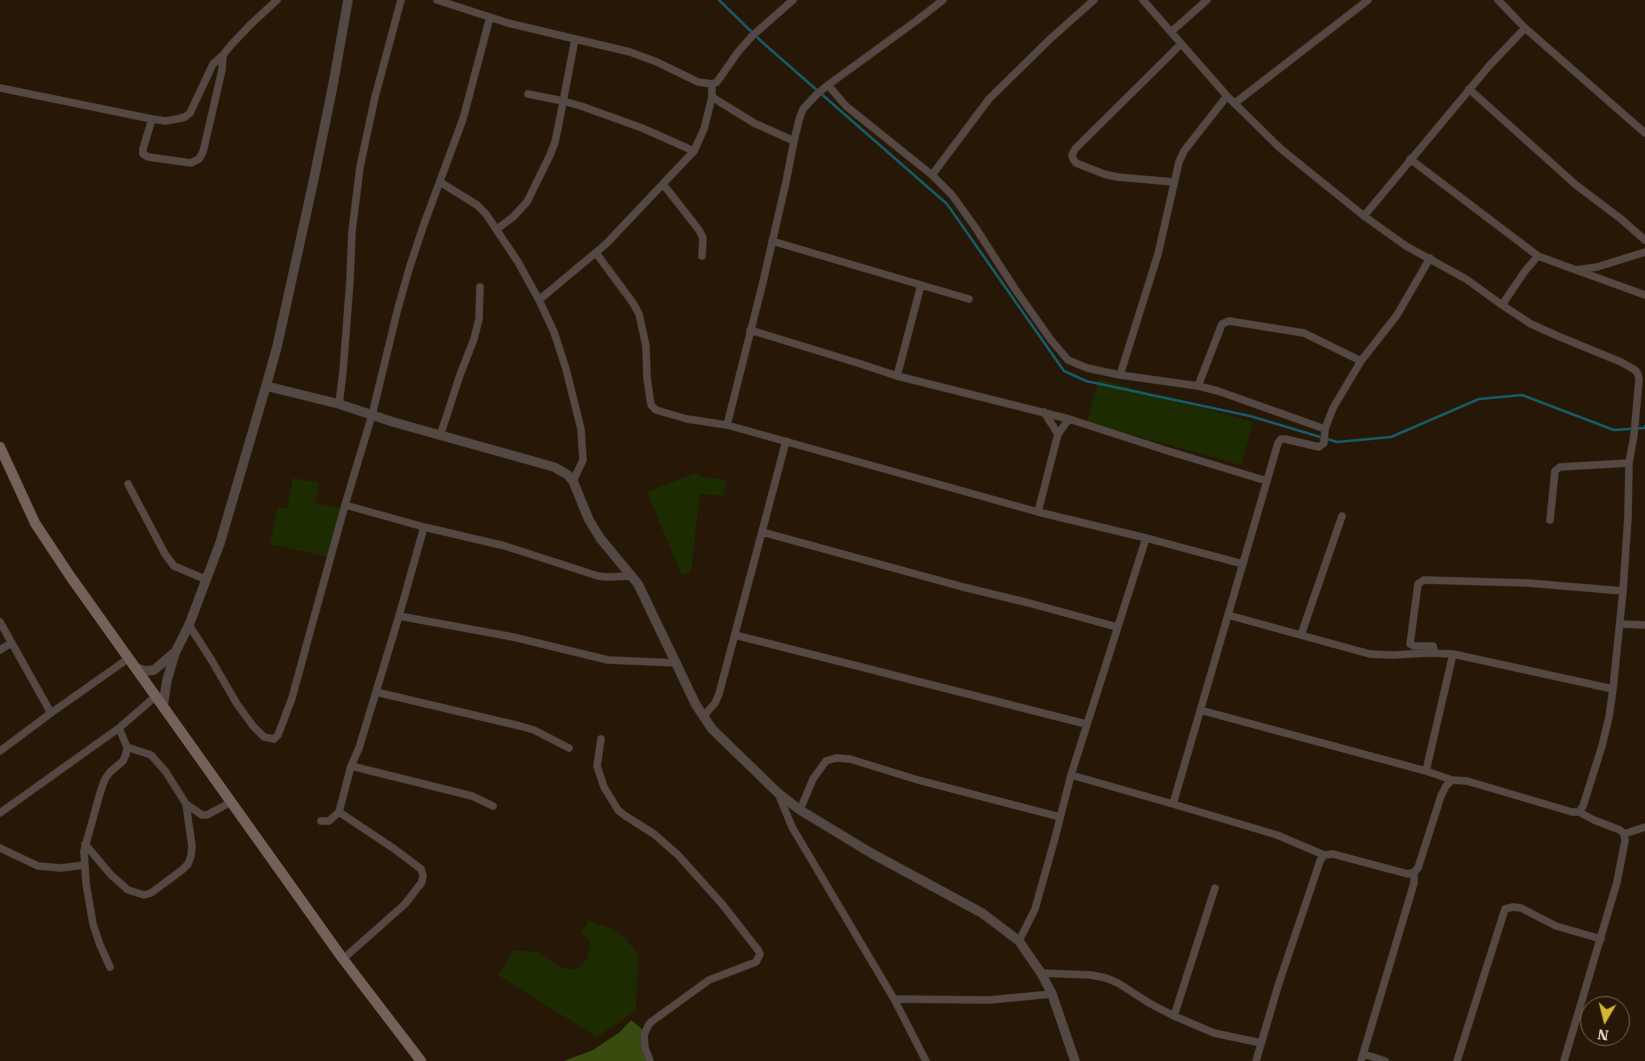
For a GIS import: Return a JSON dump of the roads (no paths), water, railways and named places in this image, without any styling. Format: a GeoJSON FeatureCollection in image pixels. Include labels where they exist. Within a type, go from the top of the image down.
{"type":"FeatureCollection","features":[{"type":"Feature","properties":{"kind":"main road"},"geometry":{"type":"LineString","coordinates":[[0,447],[35,524],[70,576],[343,958],[421,1061]]}},
{"type":"Feature","properties":{"kind":"street"},"geometry":{"type":"LineString","coordinates":[[0,88],[152,119],[165,121],[185,117],[190,112],[213,64],[277,0]]}},
{"type":"Feature","properties":{"kind":"street"},"geometry":{"type":"LineString","coordinates":[[162,706],[174,653],[189,625],[223,534],[277,347],[316,165],[348,0]]}},
{"type":"Feature","properties":{"kind":"street"},"geometry":{"type":"LineString","coordinates":[[339,404],[350,280],[352,231],[360,168],[375,97],[401,0]]}},
{"type":"Feature","properties":{"kind":"street"},"geometry":{"type":"LineString","coordinates":[[437,0],[543,32],[630,52],[657,62],[698,82],[712,84],[717,82],[752,36],[793,0]]}},
{"type":"Feature","properties":{"kind":"street"},"geometry":{"type":"LineString","coordinates":[[726,425],[772,241],[794,141],[804,109],[826,86],[916,22],[943,0]]}},
{"type":"Feature","properties":{"kind":"street"},"geometry":{"type":"LineString","coordinates":[[932,176],[989,99],[1050,39],[1094,0]]}},
{"type":"Feature","properties":{"kind":"street"},"geometry":{"type":"LineString","coordinates":[[1143,0],[1227,96],[1281,150],[1364,216],[1406,246],[1466,279],[1502,306],[1531,324],[1635,370],[1645,370]]}},
{"type":"Feature","properties":{"kind":"street"},"geometry":{"type":"LineString","coordinates":[[1171,32],[1207,0]]}},
{"type":"Feature","properties":{"kind":"street"},"geometry":{"type":"LineString","coordinates":[[1235,103],[1368,0]]}},
{"type":"Feature","properties":{"kind":"street"},"geometry":{"type":"LineString","coordinates":[[1498,0],[1525,28],[1645,133]]}},
{"type":"Feature","properties":{"kind":"street"},"geometry":{"type":"LineString","coordinates":[[189,625],[236,704],[252,726],[264,737],[274,739],[278,735],[292,698],[372,415],[410,266],[463,119],[490,17]]}},
{"type":"Feature","properties":{"kind":"street"},"geometry":{"type":"LineString","coordinates":[[1364,216],[1469,88],[1525,28]]}},
{"type":"Feature","properties":{"kind":"street"},"geometry":{"type":"LineString","coordinates":[[497,229],[521,208],[535,187],[555,142],[562,100],[576,39]]}},
{"type":"Feature","properties":{"kind":"street"},"geometry":{"type":"LineString","coordinates":[[1174,182],[1117,177],[1104,174],[1076,163],[1072,159],[1072,155],[1075,149],[1181,44]]}},
{"type":"Feature","properties":{"kind":"street"},"geometry":{"type":"LineString","coordinates":[[152,119],[142,149],[143,154],[148,157],[184,162],[199,160],[203,152],[222,70],[223,55]]}},
{"type":"Feature","properties":{"kind":"street"},"geometry":{"type":"LineString","coordinates":[[539,300],[596,253],[694,151],[704,129],[712,97],[712,84]]}},
{"type":"Feature","properties":{"kind":"street"},"geometry":{"type":"LineString","coordinates":[[826,86],[846,106],[932,176],[952,195],[1015,289],[1061,353],[1077,364],[1120,375],[1198,386],[1218,391],[1325,429]]}},
{"type":"Feature","properties":{"kind":"street"},"geometry":{"type":"LineString","coordinates":[[1469,88],[1576,185],[1622,219],[1645,240]]}},
{"type":"Feature","properties":{"kind":"street"},"geometry":{"type":"LineString","coordinates":[[528,94],[562,100],[614,118],[694,151]]}},
{"type":"Feature","properties":{"kind":"street"},"geometry":{"type":"LineString","coordinates":[[1120,375],[1158,254],[1179,162],[1184,151],[1227,96]]}},
{"type":"Feature","properties":{"kind":"street"},"geometry":{"type":"LineString","coordinates":[[712,97],[754,123],[794,141]]}},
{"type":"Feature","properties":{"kind":"street"},"geometry":{"type":"LineString","coordinates":[[1410,159],[1538,256],[1645,296]]}},
{"type":"Feature","properties":{"kind":"street"},"geometry":{"type":"LineString","coordinates":[[440,182],[478,205],[497,229],[518,262],[554,332],[566,369],[581,429],[583,460],[573,481]]}},
{"type":"Feature","properties":{"kind":"street"},"geometry":{"type":"LineString","coordinates":[[663,184],[699,230],[703,238],[702,256]]}},
{"type":"Feature","properties":{"kind":"street"},"geometry":{"type":"LineString","coordinates":[[772,241],[969,299]]}},
{"type":"Feature","properties":{"kind":"street"},"geometry":{"type":"LineString","coordinates":[[1576,270],[1597,267],[1645,252]]}},
{"type":"Feature","properties":{"kind":"street"},"geometry":{"type":"LineString","coordinates":[[596,253],[639,314],[646,346],[647,378],[651,405],[656,410],[687,419],[726,425],[1038,512],[1243,564]]}},
{"type":"Feature","properties":{"kind":"street"},"geometry":{"type":"LineString","coordinates":[[1502,306],[1538,256]]}},
{"type":"Feature","properties":{"kind":"street"},"geometry":{"type":"LineString","coordinates":[[1174,804],[1278,443],[1285,439],[1319,447],[1324,440],[1325,429],[1333,408],[1361,361],[1397,315],[1430,258]]}},
{"type":"Feature","properties":{"kind":"street"},"geometry":{"type":"LineString","coordinates":[[897,376],[921,285]]}},
{"type":"Feature","properties":{"kind":"street"},"geometry":{"type":"LineString","coordinates":[[440,436],[474,339],[479,319],[480,287]]}},
{"type":"Feature","properties":{"kind":"street"},"geometry":{"type":"LineString","coordinates":[[1198,386],[1222,324],[1226,321],[1304,333],[1361,361]]}},
{"type":"Feature","properties":{"kind":"street"},"geometry":{"type":"LineString","coordinates":[[750,330],[897,376],[1069,419],[1267,481]]}},
{"type":"Feature","properties":{"kind":"street"},"geometry":{"type":"LineString","coordinates":[[1579,812],[1583,806],[1602,746],[1613,689],[1623,591],[1628,517],[1629,463],[1639,380],[1635,370]]}},
{"type":"Feature","properties":{"kind":"street"},"geometry":{"type":"LineString","coordinates":[[266,386],[339,404],[440,436],[554,467],[568,474],[600,538],[638,584],[696,704],[712,729],[778,793],[800,810],[871,853],[982,913],[1020,941],[1052,994],[1075,1061]]}},
{"type":"Feature","properties":{"kind":"street"},"geometry":{"type":"LineString","coordinates":[[1044,412],[1058,434]]}},
{"type":"Feature","properties":{"kind":"street"},"geometry":{"type":"LineString","coordinates":[[1038,512],[1058,434],[1069,419]]}},
{"type":"Feature","properties":{"kind":"street"},"geometry":{"type":"LineString","coordinates":[[703,717],[720,694],[786,441]]}},
{"type":"Feature","properties":{"kind":"street"},"geometry":{"type":"LineString","coordinates":[[1550,520],[1555,471],[1560,466],[1629,463]]}},
{"type":"Feature","properties":{"kind":"street"},"geometry":{"type":"LineString","coordinates":[[128,484],[165,554],[174,566],[207,580]]}},
{"type":"Feature","properties":{"kind":"street"},"geometry":{"type":"LineString","coordinates":[[345,505],[424,527],[505,546],[598,576],[632,576]]}},
{"type":"Feature","properties":{"kind":"street"},"geometry":{"type":"LineString","coordinates":[[1301,636],[1342,516]]}},
{"type":"Feature","properties":{"kind":"street"},"geometry":{"type":"LineString","coordinates":[[321,821],[329,821],[339,812],[351,766],[359,748],[424,527]]}},
{"type":"Feature","properties":{"kind":"street"},"geometry":{"type":"LineString","coordinates":[[762,532],[1117,627]]}},
{"type":"Feature","properties":{"kind":"street"},"geometry":{"type":"LineString","coordinates":[[1020,941],[1035,909],[1086,724],[1146,538]]}},
{"type":"Feature","properties":{"kind":"street"},"geometry":{"type":"LineString","coordinates":[[1435,653],[1433,646],[1414,646],[1410,644],[1418,584],[1420,581],[1528,583],[1623,591]]}},
{"type":"Feature","properties":{"kind":"street"},"geometry":{"type":"LineString","coordinates":[[1228,615],[1370,654],[1393,656],[1435,653],[1453,654],[1613,689]]}},
{"type":"Feature","properties":{"kind":"street"},"geometry":{"type":"LineString","coordinates":[[399,616],[513,636],[608,660],[677,663]]}},
{"type":"Feature","properties":{"kind":"street"},"geometry":{"type":"LineString","coordinates":[[0,622],[51,713]]}},
{"type":"Feature","properties":{"kind":"street"},"geometry":{"type":"LineString","coordinates":[[1620,624],[1645,625]]}},
{"type":"Feature","properties":{"kind":"street"},"geometry":{"type":"LineString","coordinates":[[735,635],[1086,724]]}},
{"type":"Feature","properties":{"kind":"street"},"geometry":{"type":"LineString","coordinates":[[0,650],[11,643]]}},
{"type":"Feature","properties":{"kind":"street"},"geometry":{"type":"LineString","coordinates":[[136,668],[154,670],[174,653]]}},
{"type":"Feature","properties":{"kind":"street"},"geometry":{"type":"LineString","coordinates":[[1426,771],[1453,654]]}},
{"type":"Feature","properties":{"kind":"street"},"geometry":{"type":"LineString","coordinates":[[0,751],[129,658]]}},
{"type":"Feature","properties":{"kind":"street"},"geometry":{"type":"LineString","coordinates":[[376,692],[527,728],[569,748]]}},
{"type":"Feature","properties":{"kind":"street"},"geometry":{"type":"LineString","coordinates":[[0,813],[119,728],[156,696]]}},
{"type":"Feature","properties":{"kind":"street"},"geometry":{"type":"LineString","coordinates":[[1200,710],[1426,771],[1452,780],[1466,781],[1572,812],[1579,812],[1620,830],[1624,834],[1625,840],[1617,882],[1564,1061]]}},
{"type":"Feature","properties":{"kind":"street"},"geometry":{"type":"LineString","coordinates":[[110,967],[93,924],[84,864],[86,844],[100,792],[110,772],[123,761],[126,754],[127,747],[119,728]]}},
{"type":"Feature","properties":{"kind":"street"},"geometry":{"type":"LineString","coordinates":[[601,739],[597,766],[604,787],[618,810],[654,834],[678,855],[722,904],[760,954],[756,962],[709,980],[652,1022],[644,1035],[645,1048],[650,1061]]}},
{"type":"Feature","properties":{"kind":"street"},"geometry":{"type":"LineString","coordinates":[[127,747],[145,752],[159,762],[186,804],[202,815],[207,815],[231,802]]}},
{"type":"Feature","properties":{"kind":"street"},"geometry":{"type":"LineString","coordinates":[[800,810],[813,779],[826,761],[836,758],[850,759],[918,780],[1060,817]]}},
{"type":"Feature","properties":{"kind":"street"},"geometry":{"type":"LineString","coordinates":[[351,766],[472,796],[494,806]]}},
{"type":"Feature","properties":{"kind":"street"},"geometry":{"type":"LineString","coordinates":[[1071,775],[1277,836],[1324,855],[1333,854],[1408,874],[1418,868],[1442,796],[1446,786],[1452,780]]}},
{"type":"Feature","properties":{"kind":"street"},"geometry":{"type":"LineString","coordinates":[[778,793],[792,827],[894,999],[926,1061]]}},
{"type":"Feature","properties":{"kind":"street"},"geometry":{"type":"LineString","coordinates":[[86,844],[111,876],[128,890],[144,895],[151,893],[188,864],[192,846],[186,804]]}},
{"type":"Feature","properties":{"kind":"street"},"geometry":{"type":"LineString","coordinates":[[339,812],[393,848],[421,869],[423,875],[422,882],[405,904],[343,958]]}},
{"type":"Feature","properties":{"kind":"street"},"geometry":{"type":"LineString","coordinates":[[1624,834],[1645,827]]}},
{"type":"Feature","properties":{"kind":"street"},"geometry":{"type":"LineString","coordinates":[[0,848],[38,866],[62,868],[84,864]]}},
{"type":"Feature","properties":{"kind":"street"},"geometry":{"type":"LineString","coordinates":[[1256,1061],[1311,888],[1320,861],[1324,855]]}},
{"type":"Feature","properties":{"kind":"street"},"geometry":{"type":"LineString","coordinates":[[1385,1061],[1362,1058],[1414,883],[1414,872]]}},
{"type":"Feature","properties":{"kind":"street"},"geometry":{"type":"LineString","coordinates":[[1174,1016],[1215,888]]}},
{"type":"Feature","properties":{"kind":"street"},"geometry":{"type":"LineString","coordinates":[[1457,1061],[1505,909],[1513,907],[1522,908],[1556,926],[1601,939]]}},
{"type":"Feature","properties":{"kind":"street"},"geometry":{"type":"LineString","coordinates":[[1041,973],[1091,975],[1106,978],[1174,1016],[1214,1032],[1261,1043]]}},
{"type":"Feature","properties":{"kind":"street"},"geometry":{"type":"LineString","coordinates":[[894,999],[989,1000],[1052,994]]}},
{"type":"Feature","properties":{"kind":"waterway"},"geometry":{"type":"LineString","coordinates":[[719,0],[762,42],[947,204],[1064,371],[1086,381],[1250,416],[1337,442],[1391,437],[1479,399],[1522,395],[1614,430],[1644,428],[1645,426]]}}]}
